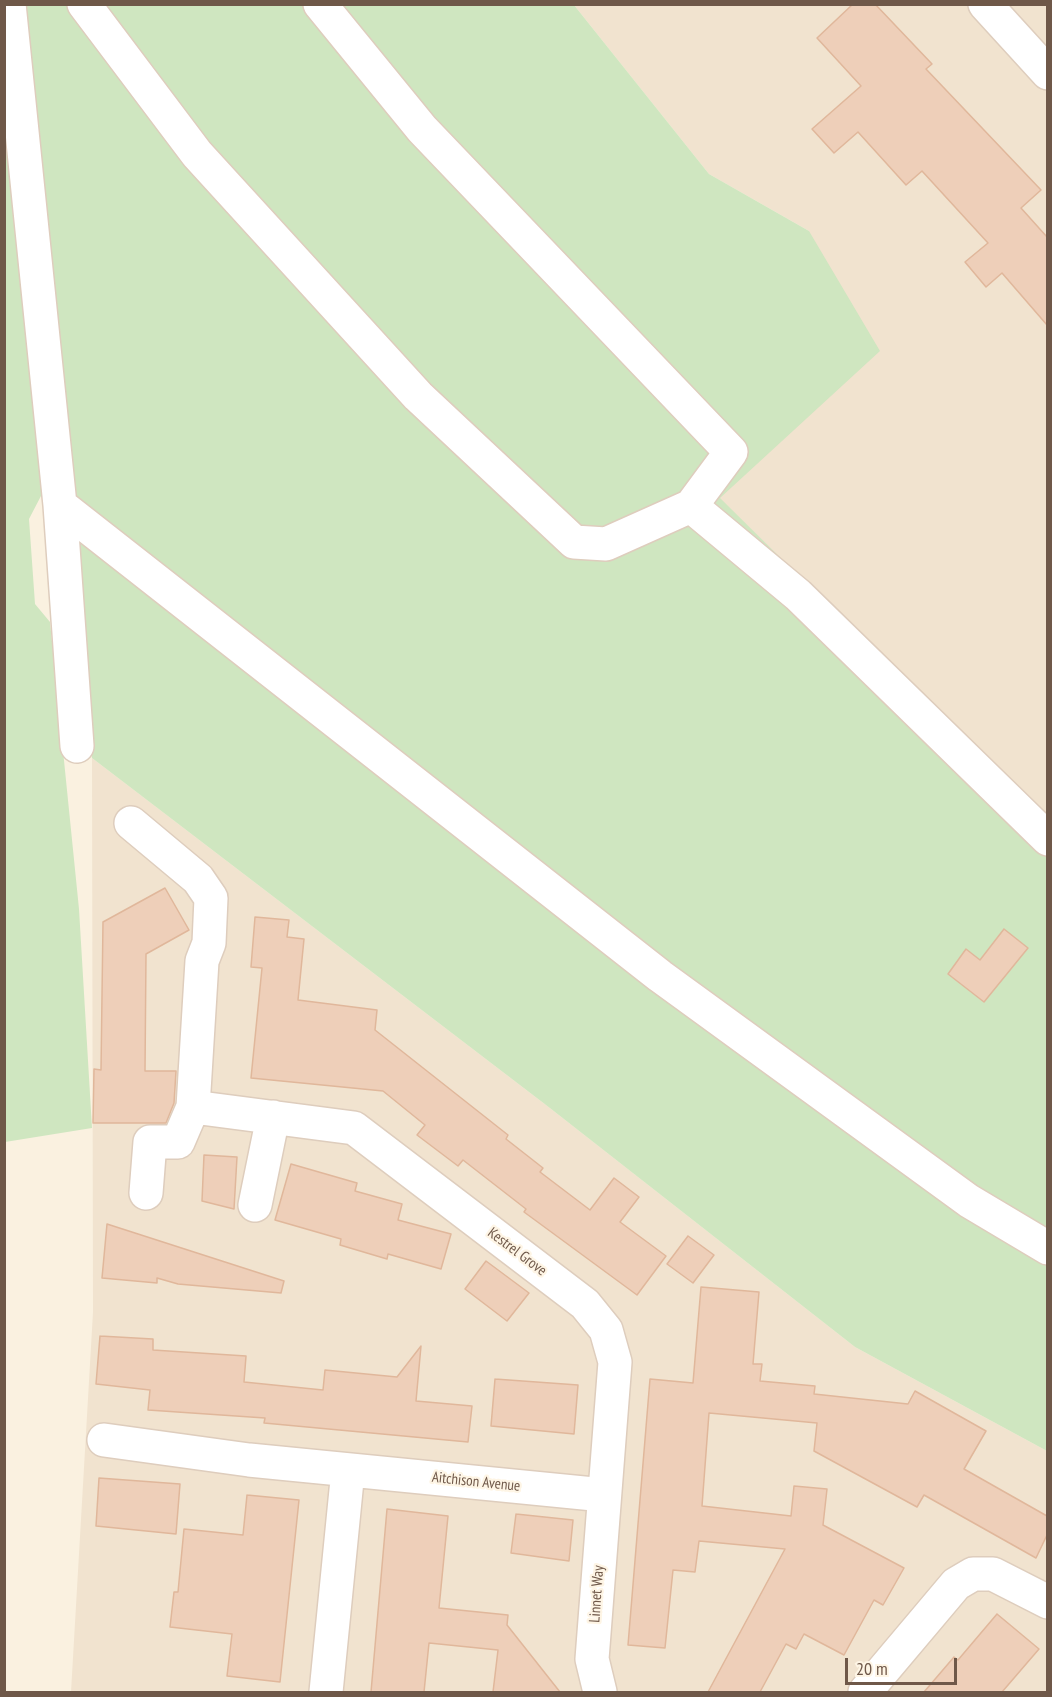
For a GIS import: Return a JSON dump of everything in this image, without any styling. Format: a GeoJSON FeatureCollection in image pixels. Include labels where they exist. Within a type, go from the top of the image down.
{"type":"FeatureCollection","features":[{"type":"Feature","properties":{"kind":"street"},"geometry":{"type":"LineString","coordinates":[[9,4],[60,505],[77,746]]}},
{"type":"Feature","properties":{"kind":"street"},"geometry":{"type":"LineString","coordinates":[[84,4],[197,154],[417,396],[574,542],[606,543],[691,506],[731,452],[422,129],[320,4]]}},
{"type":"Feature","properties":{"kind":"street"},"geometry":{"type":"LineString","coordinates":[[985,4],[1047,73]]}},
{"type":"Feature","properties":{"kind":"street"},"geometry":{"type":"LineString","coordinates":[[60,505],[660,976],[969,1200],[1047,1248]]}},
{"type":"Feature","properties":{"kind":"street"},"geometry":{"type":"LineString","coordinates":[[691,506],[798,595],[1047,839]]}},
{"type":"Feature","properties":{"kind":"street"},"geometry":{"type":"LineString","coordinates":[[131,823],[198,879],[211,898],[209,943],[202,961],[193,1107],[178,1142],[150,1142],[146,1193]]}},
{"type":"Feature","properties":{"kind":"street","name":"Kestrel Grove"},"geometry":{"type":"LineString","coordinates":[[193,1107],[354,1128],[585,1304],[606,1330],[615,1362],[604,1495]]}},
{"type":"Feature","properties":{"kind":"street"},"geometry":{"type":"LineString","coordinates":[[255,1205],[273,1117]]}},
{"type":"Feature","properties":{"kind":"street","name":"Aitchison Avenue"},"geometry":{"type":"LineString","coordinates":[[104,1440],[249,1460],[604,1495]]}},
{"type":"Feature","properties":{"kind":"street"},"geometry":{"type":"LineString","coordinates":[[326,1692],[348,1470]]}},
{"type":"Feature","properties":{"kind":"street","name":"Linnet Way"},"geometry":{"type":"LineString","coordinates":[[600,1692],[592,1659],[604,1495]]}},
{"type":"Feature","properties":{"kind":"street"},"geometry":{"type":"LineString","coordinates":[[865,1692],[956,1584],[972,1574],[993,1574],[1047,1602]]}},
{"type":"Feature","properties":{"kind":"shaded area"},"geometry":{"type":"Polygon","coordinates":[[[574,5],[1047,5],[1047,821],[719,498],[809,231],[709,174],[574,5]]]}},
{"type":"Feature","properties":{"kind":"shaded area"},"geometry":{"type":"Polygon","coordinates":[[[92,758],[546,1105],[855,1347],[1047,1451],[1047,1692],[71,1692],[93,1312],[92,758]]]}},
{"type":"Feature","properties":{"kind":"green space"},"geometry":{"type":"Polygon","coordinates":[[[24,5],[574,5],[709,174],[809,231],[880,351],[720,498],[1047,821],[1047,1451],[855,1347],[546,1105],[92,758],[24,5]]]}},
{"type":"Feature","properties":{"kind":"green space"},"geometry":{"type":"Polygon","coordinates":[[[4,99],[42,494],[29,519],[35,604],[50,622],[79,909],[92,1128],[5,1142],[4,99]]]}},
{"type":"Feature","properties":{"kind":"building"},"geometry":{"type":"Polygon","coordinates":[[[853,4],[875,4],[932,64],[926,69],[1041,190],[1021,208],[1047,237],[1047,325],[1002,273],[986,287],[965,262],[988,243],[922,171],[906,185],[858,132],[834,153],[812,129],[861,86],[817,38],[853,4]]]}},
{"type":"Feature","properties":{"kind":"building"},"geometry":{"type":"Polygon","coordinates":[[[165,888],[189,930],[146,954],[145,1071],[176,1071],[174,1103],[166,1123],[93,1123],[94,1069],[101,1070],[103,922],[165,888]]]}},
{"type":"Feature","properties":{"kind":"building"},"geometry":{"type":"Polygon","coordinates":[[[255,917],[289,920],[287,937],[304,939],[298,1000],[377,1010],[375,1030],[508,1135],[506,1139],[543,1168],[540,1172],[590,1210],[614,1178],[639,1197],[620,1222],[666,1256],[637,1295],[524,1212],[526,1209],[463,1160],[458,1166],[417,1135],[425,1125],[383,1091],[251,1078],[262,968],[251,967],[255,917]]]}},
{"type":"Feature","properties":{"kind":"building"},"geometry":{"type":"Polygon","coordinates":[[[1004,929],[1028,948],[984,1002],[948,974],[966,949],[980,960],[1004,929]]]}},
{"type":"Feature","properties":{"kind":"building"},"geometry":{"type":"Polygon","coordinates":[[[204,1155],[237,1157],[234,1209],[202,1201],[204,1155]]]}},
{"type":"Feature","properties":{"kind":"building"},"geometry":{"type":"Polygon","coordinates":[[[291,1164],[357,1183],[355,1191],[402,1204],[398,1220],[451,1234],[441,1269],[388,1254],[387,1259],[340,1245],[341,1239],[275,1220],[291,1164]]]}},
{"type":"Feature","properties":{"kind":"building"},"geometry":{"type":"Polygon","coordinates":[[[107,1224],[284,1281],[281,1293],[178,1284],[157,1278],[157,1283],[102,1278],[107,1224]]]}},
{"type":"Feature","properties":{"kind":"building"},"geometry":{"type":"Polygon","coordinates":[[[688,1236],[714,1255],[693,1283],[667,1264],[688,1236]]]}},
{"type":"Feature","properties":{"kind":"building"},"geometry":{"type":"Polygon","coordinates":[[[486,1261],[529,1293],[507,1321],[465,1289],[486,1261]]]}},
{"type":"Feature","properties":{"kind":"building"},"geometry":{"type":"Polygon","coordinates":[[[701,1287],[759,1292],[753,1364],[762,1364],[760,1381],[815,1386],[814,1394],[908,1404],[915,1391],[986,1431],[964,1469],[1047,1516],[1047,1535],[1036,1558],[924,1495],[917,1507],[814,1451],[817,1423],[709,1413],[702,1506],[791,1516],[794,1486],[827,1489],[823,1525],[904,1568],[883,1605],[874,1600],[844,1655],[804,1634],[796,1649],[786,1644],[760,1692],[708,1692],[785,1549],[699,1541],[695,1572],[673,1570],[665,1648],[628,1645],[650,1379],[693,1383],[701,1287]]]}},
{"type":"Feature","properties":{"kind":"building"},"geometry":{"type":"Polygon","coordinates":[[[100,1336],[153,1339],[153,1350],[246,1356],[244,1382],[323,1390],[325,1370],[397,1377],[421,1346],[416,1401],[472,1406],[468,1442],[264,1423],[265,1418],[148,1410],[150,1390],[96,1384],[100,1336]]]}},
{"type":"Feature","properties":{"kind":"building"},"geometry":{"type":"Polygon","coordinates":[[[495,1379],[578,1385],[574,1434],[491,1426],[495,1379]]]}},
{"type":"Feature","properties":{"kind":"building"},"geometry":{"type":"Polygon","coordinates":[[[99,1478],[180,1484],[176,1534],[96,1526],[99,1478]]]}},
{"type":"Feature","properties":{"kind":"building"},"geometry":{"type":"Polygon","coordinates":[[[247,1495],[299,1500],[280,1682],[227,1676],[232,1634],[170,1627],[174,1592],[178,1592],[184,1529],[243,1535],[247,1495]]]}},
{"type":"Feature","properties":{"kind":"building"},"geometry":{"type":"Polygon","coordinates":[[[387,1509],[448,1516],[439,1608],[508,1615],[507,1625],[560,1692],[493,1692],[498,1650],[429,1643],[424,1692],[371,1692],[387,1509]]]}},
{"type":"Feature","properties":{"kind":"building"},"geometry":{"type":"Polygon","coordinates":[[[516,1514],[573,1520],[569,1561],[511,1553],[516,1514]]]}},
{"type":"Feature","properties":{"kind":"building"},"geometry":{"type":"Polygon","coordinates":[[[997,1614],[1039,1649],[1002,1692],[924,1692],[954,1657],[958,1660],[997,1614]]]}}]}
